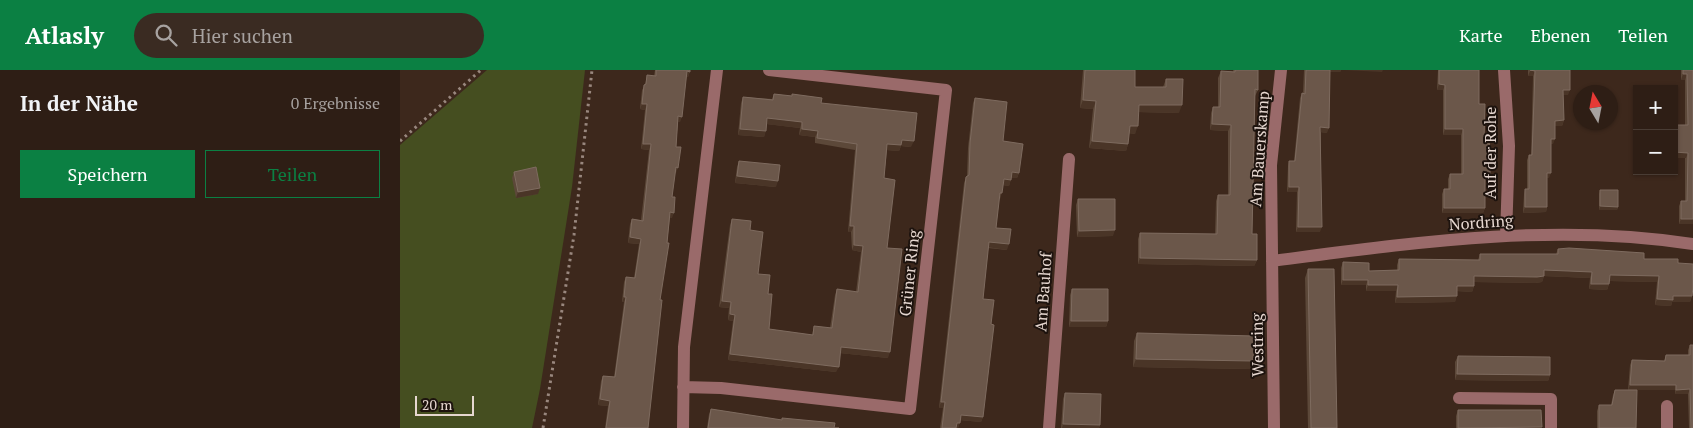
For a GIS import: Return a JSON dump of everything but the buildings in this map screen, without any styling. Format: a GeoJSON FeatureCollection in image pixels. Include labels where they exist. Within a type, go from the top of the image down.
{"type":"FeatureCollection","features":[{"type":"Feature","properties":{"kind":"street"},"geometry":{"type":"LineString","coordinates":[[683,428],[684,347],[717,70]]}},
{"type":"Feature","properties":{"kind":"street","name":"Grüner Ring"},"geometry":{"type":"LineString","coordinates":[[683,387],[721,388],[910,409],[946,90],[769,70]]}},
{"type":"Feature","properties":{"kind":"street","name":"Am Bauerskamp"},"geometry":{"type":"LineString","coordinates":[[1272,261],[1271,164],[1281,70]]}},
{"type":"Feature","properties":{"kind":"street","name":"Auf der Rohe"},"geometry":{"type":"LineString","coordinates":[[1504,70],[1509,146],[1506,236]]}},
{"type":"Feature","properties":{"kind":"street","name":"Am Bauhof"},"geometry":{"type":"LineString","coordinates":[[1049,428],[1069,159]]}},
{"type":"Feature","properties":{"kind":"street","name":"Nordring"},"geometry":{"type":"LineString","coordinates":[[1272,261],[1386,246],[1506,236],[1583,233],[1693,244]]}},
{"type":"Feature","properties":{"kind":"street","name":"Westring"},"geometry":{"type":"LineString","coordinates":[[1272,261],[1274,428]]}},
{"type":"Feature","properties":{"kind":"street"},"geometry":{"type":"LineString","coordinates":[[1459,398],[1551,399],[1551,428]]}},
{"type":"Feature","properties":{"kind":"street"},"geometry":{"type":"LineString","coordinates":[[1667,406],[1667,428]]}},
{"type":"Feature","properties":{"kind":"path"},"geometry":{"type":"LineString","coordinates":[[400,141],[481,70]]}},
{"type":"Feature","properties":{"kind":"path"},"geometry":{"type":"LineString","coordinates":[[543,428],[574,235],[592,70]]}},
{"type":"Feature","properties":{"kind":"green space"},"geometry":{"type":"Polygon","coordinates":[[[487,70],[585,70],[572,187],[540,389],[532,428],[400,428],[400,145],[487,70]]]}}]}
